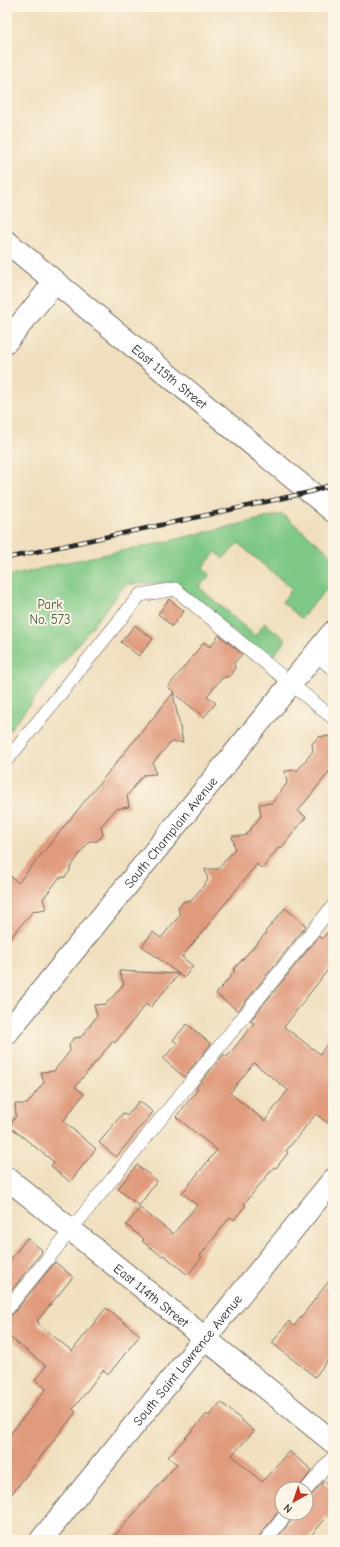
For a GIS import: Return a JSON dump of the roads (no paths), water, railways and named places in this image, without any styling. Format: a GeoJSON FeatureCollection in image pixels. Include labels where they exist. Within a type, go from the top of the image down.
{"type":"FeatureCollection","features":[{"type":"Feature","properties":{"kind":"street","name":"East 115th Street"},"geometry":{"type":"LineString","coordinates":[[7,242],[333,511]]}},
{"type":"Feature","properties":{"kind":"street"},"geometry":{"type":"LineString","coordinates":[[7,341],[56,282]]}},
{"type":"Feature","properties":{"kind":"street","name":"South Champlain Avenue"},"geometry":{"type":"LineString","coordinates":[[7,1032],[333,632]]}},
{"type":"Feature","properties":{"kind":"street","name":"East 114th Street"},"geometry":{"type":"LineString","coordinates":[[7,1178],[333,1442]]}},
{"type":"Feature","properties":{"kind":"street","name":"South Saint Lawrence Avenue"},"geometry":{"type":"LineString","coordinates":[[41,1540],[333,1180]]}},
{"type":"Feature","properties":{"kind":"lane"},"geometry":{"type":"LineString","coordinates":[[7,760],[140,596],[175,589],[333,718]]}},
{"type":"Feature","properties":{"kind":"lane"},"geometry":{"type":"LineString","coordinates":[[315,654],[333,669]]}},
{"type":"Feature","properties":{"kind":"lane"},"geometry":{"type":"LineString","coordinates":[[7,1309],[333,906]]}},
{"type":"Feature","properties":{"kind":"lane"},"geometry":{"type":"LineString","coordinates":[[313,1481],[333,1457]]}},
{"type":"Feature","properties":{"kind":"lane"},"geometry":{"type":"LineString","coordinates":[[266,1540],[281,1521]]}},
{"type":"Feature","properties":{"kind":"railway"},"geometry":{"type":"LineString","coordinates":[[7,558],[310,492],[333,484]]}},
{"type":"Feature","properties":{"kind":"park label","name":"Park No. 573"},"geometry":{"type":"Point","coordinates":[50,612]}}]}
